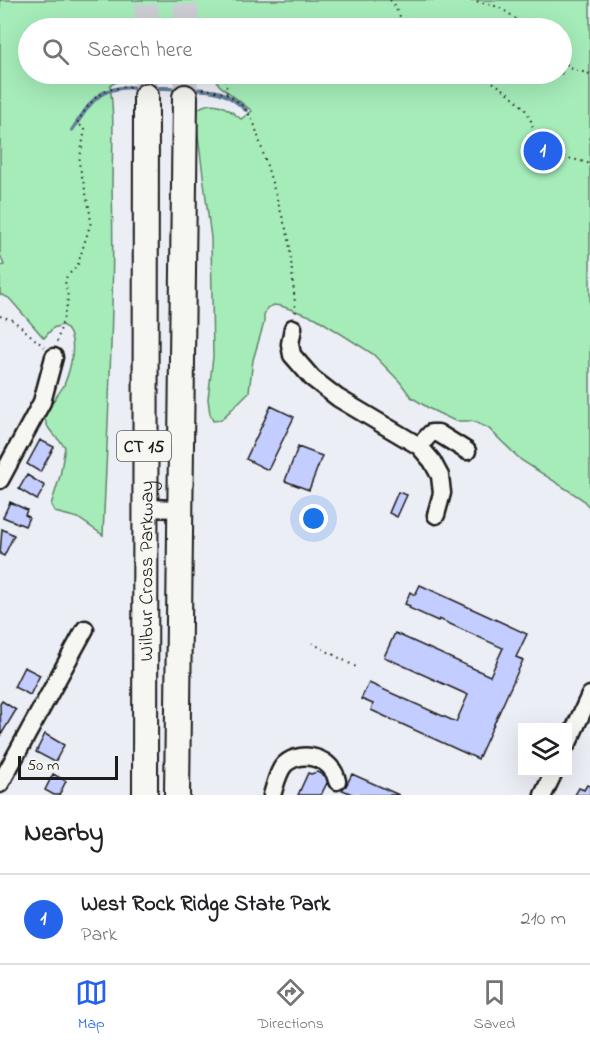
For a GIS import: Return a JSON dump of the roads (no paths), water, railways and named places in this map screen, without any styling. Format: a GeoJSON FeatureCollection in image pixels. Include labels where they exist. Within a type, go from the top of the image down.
{"type":"FeatureCollection","features":[{"type":"Feature","properties":{"kind":"highway","name":"Wilbur Cross Parkway"},"geometry":{"type":"LineString","coordinates":[[145,795],[146,96]]}},
{"type":"Feature","properties":{"kind":"highway","name":"Wilbur Cross Parkway"},"geometry":{"type":"LineString","coordinates":[[177,795],[185,97]]}},
{"type":"Feature","properties":{"kind":"street"},"geometry":{"type":"LineString","coordinates":[[294,328],[290,344],[292,355],[312,378],[338,398],[419,447],[432,461],[440,476],[442,493],[436,515]]}},
{"type":"Feature","properties":{"kind":"street"},"geometry":{"type":"LineString","coordinates":[[0,480],[42,402],[54,357]]}},
{"type":"Feature","properties":{"kind":"street"},"geometry":{"type":"LineString","coordinates":[[419,447],[431,433],[438,433],[467,451]]}},
{"type":"Feature","properties":{"kind":"street"},"geometry":{"type":"LineString","coordinates":[[145,508],[180,509]]}},
{"type":"Feature","properties":{"kind":"street"},"geometry":{"type":"LineString","coordinates":[[0,784],[85,629]]}},
{"type":"Feature","properties":{"kind":"street"},"geometry":{"type":"LineString","coordinates":[[572,733],[590,695]]}},
{"type":"Feature","properties":{"kind":"street"},"geometry":{"type":"LineString","coordinates":[[272,795],[282,766],[295,758],[314,757],[326,764],[333,771],[336,788]]}},
{"type":"Feature","properties":{"kind":"street"},"geometry":{"type":"LineString","coordinates":[[543,795],[552,777]]}},
{"type":"Feature","properties":{"kind":"waterway"},"geometry":{"type":"LineString","coordinates":[[72,130],[100,95],[116,89],[142,87]]}},
{"type":"Feature","properties":{"kind":"waterway"},"geometry":{"type":"LineString","coordinates":[[150,88],[164,88]]}},
{"type":"Feature","properties":{"kind":"waterway"},"geometry":{"type":"LineString","coordinates":[[165,88],[180,89]]}},
{"type":"Feature","properties":{"kind":"waterway"},"geometry":{"type":"LineString","coordinates":[[190,89],[207,90],[226,95],[246,110]]}},
{"type":"Feature","properties":{"kind":"tunnel"},"geometry":{"type":"LineString","coordinates":[[146,18],[147,0]]}},
{"type":"Feature","properties":{"kind":"tunnel"},"geometry":{"type":"LineString","coordinates":[[186,0],[186,18]]}},
{"type":"Feature","properties":{"kind":"tunnel"},"geometry":{"type":"LineString","coordinates":[[146,84],[146,96]]}},
{"type":"Feature","properties":{"kind":"tunnel"},"geometry":{"type":"LineString","coordinates":[[185,97],[186,84]]}},
{"type":"Feature","properties":{"kind":"place","name":"West Rock Ridge State Park"},"geometry":{"type":"Point","coordinates":[543,151]}}]}
